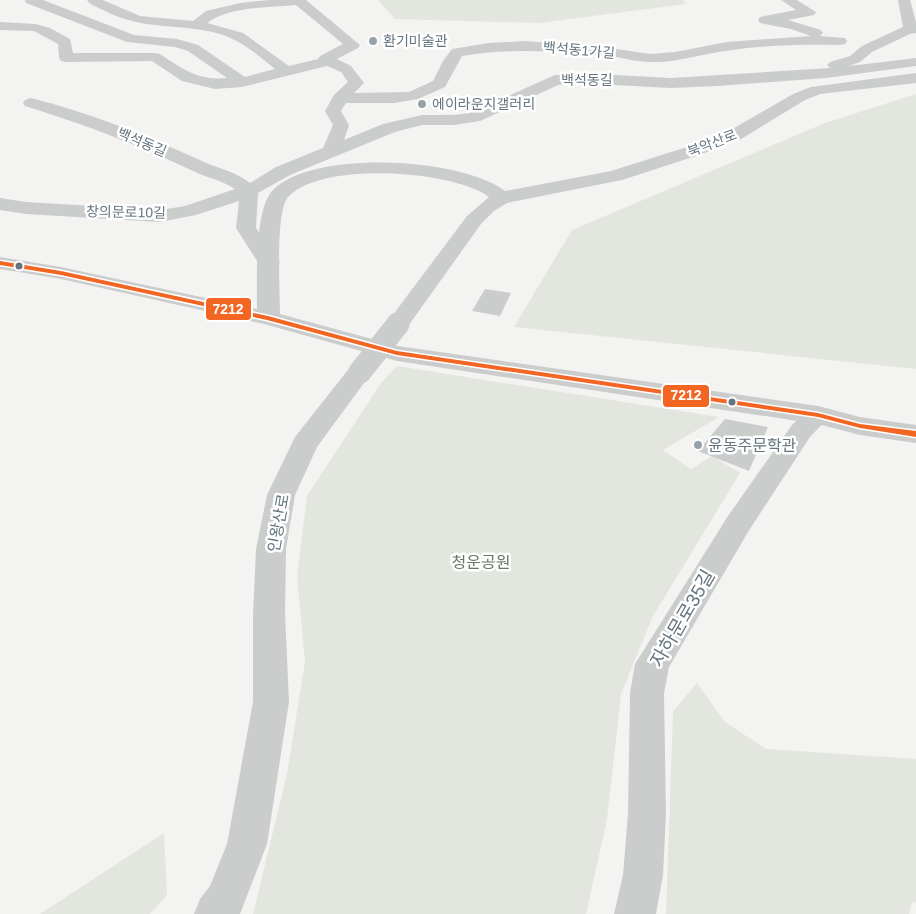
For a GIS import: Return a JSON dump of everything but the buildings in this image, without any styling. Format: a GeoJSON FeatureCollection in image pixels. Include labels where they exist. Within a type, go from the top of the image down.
{"type":"FeatureCollection","features":[{"type":"Feature","properties":{"kind":"street"},"geometry":{"type":"LineString","coordinates":[[31,0],[132,39],[177,43],[193,48],[242,82]]}},
{"type":"Feature","properties":{"kind":"street"},"geometry":{"type":"LineString","coordinates":[[93,0],[117,13],[137,19],[230,32],[244,38],[287,71]]}},
{"type":"Feature","properties":{"kind":"street"},"geometry":{"type":"LineString","coordinates":[[787,0],[809,12],[765,20],[794,26],[840,41],[847,62]]}},
{"type":"Feature","properties":{"kind":"street"},"geometry":{"type":"LineString","coordinates":[[795,74],[856,59],[868,49],[913,29],[904,0]]}},
{"type":"Feature","properties":{"kind":"street"},"geometry":{"type":"LineString","coordinates":[[195,26],[212,14],[240,7],[297,1],[353,45],[325,59],[327,62]]}},
{"type":"Feature","properties":{"kind":"street"},"geometry":{"type":"LineString","coordinates":[[0,26],[10,29],[38,28],[65,42],[66,58],[155,56],[187,78],[215,84],[242,82],[327,62],[346,69],[356,83],[340,98],[333,111],[341,126],[331,151]]}},
{"type":"Feature","properties":{"kind":"street","name":"백석동1가길"},"geometry":{"type":"LineString","coordinates":[[340,98],[412,96],[439,84],[450,61],[457,52],[489,47],[525,45],[610,52],[650,58],[675,56],[727,46],[800,40],[840,41]]}},
{"type":"Feature","properties":{"kind":"street","name":"백석동길"},"geometry":{"type":"LineString","coordinates":[[31,103],[144,141],[204,170],[233,179],[249,191],[283,171],[389,128],[422,120],[454,120],[474,117],[555,80],[595,79],[671,83],[826,73],[916,62]]}},
{"type":"Feature","properties":{"kind":"street","name":"북악산로"},"geometry":{"type":"LineString","coordinates":[[501,198],[615,176],[693,151],[735,135],[799,97],[817,90],[916,78]]}},
{"type":"Feature","properties":{"kind":"street"},"geometry":{"type":"LineString","coordinates":[[268,318],[273,206],[280,194],[297,182],[312,176],[369,169],[420,170],[476,182],[493,191],[501,198]]}},
{"type":"Feature","properties":{"kind":"street"},"geometry":{"type":"LineString","coordinates":[[249,191],[246,228],[269,262]]}},
{"type":"Feature","properties":{"kind":"street","name":"창의문로10길"},"geometry":{"type":"LineString","coordinates":[[0,204],[26,208],[160,216],[190,211],[249,191]]}},
{"type":"Feature","properties":{"kind":"street","name":"인왕산로"},"geometry":{"type":"LineString","coordinates":[[215,914],[225,900],[247,844],[271,702],[269,613],[271,549],[281,495],[305,444],[398,324],[474,220],[487,207],[501,198]]}},
{"type":"Feature","properties":{"kind":"street"},"geometry":{"type":"LineString","coordinates":[[0,263],[61,273],[268,318],[397,353],[818,415],[860,426],[916,434]]}},
{"type":"Feature","properties":{"kind":"street","name":"자하문로35길"},"geometry":{"type":"LineString","coordinates":[[635,914],[643,875],[647,814],[647,693],[652,664],[738,524],[801,431],[818,415]]}},
{"type":"Feature","properties":{"kind":"green space"},"geometry":{"type":"Polygon","coordinates":[[[378,0],[684,0],[685,4],[540,23],[395,19],[378,0]]]}},
{"type":"Feature","properties":{"kind":"green space"},"geometry":{"type":"Polygon","coordinates":[[[916,94],[916,369],[514,327],[572,230],[825,123],[916,94]]]}},
{"type":"Feature","properties":{"kind":"green space","name":"청운공원"},"geometry":{"type":"Polygon","coordinates":[[[397,366],[719,417],[663,450],[691,469],[712,456],[740,473],[653,616],[621,694],[607,819],[586,914],[253,914],[287,774],[305,662],[297,576],[307,496],[381,383],[397,366]]]}},
{"type":"Feature","properties":{"kind":"green space"},"geometry":{"type":"Polygon","coordinates":[[[697,683],[725,722],[766,749],[916,759],[916,902],[912,903],[909,914],[666,914],[673,711],[697,683]]]}},
{"type":"Feature","properties":{"kind":"green space"},"geometry":{"type":"Polygon","coordinates":[[[164,833],[167,895],[150,914],[40,914],[164,833]]]}},
{"type":"Feature","properties":{"kind":"transit line","name":"7212"},"geometry":{"type":"LineString","coordinates":[[0,263],[61,273],[268,318],[397,353],[818,415],[860,426],[916,434]]}},
{"type":"Feature","properties":{"kind":"place","name":"환기미술관"},"geometry":{"type":"Point","coordinates":[373,41]}},
{"type":"Feature","properties":{"kind":"place","name":"에이라운지갤러리"},"geometry":{"type":"Point","coordinates":[422,104]}},
{"type":"Feature","properties":{"kind":"place","name":"윤동주문학관"},"geometry":{"type":"Point","coordinates":[698,445]}}]}
